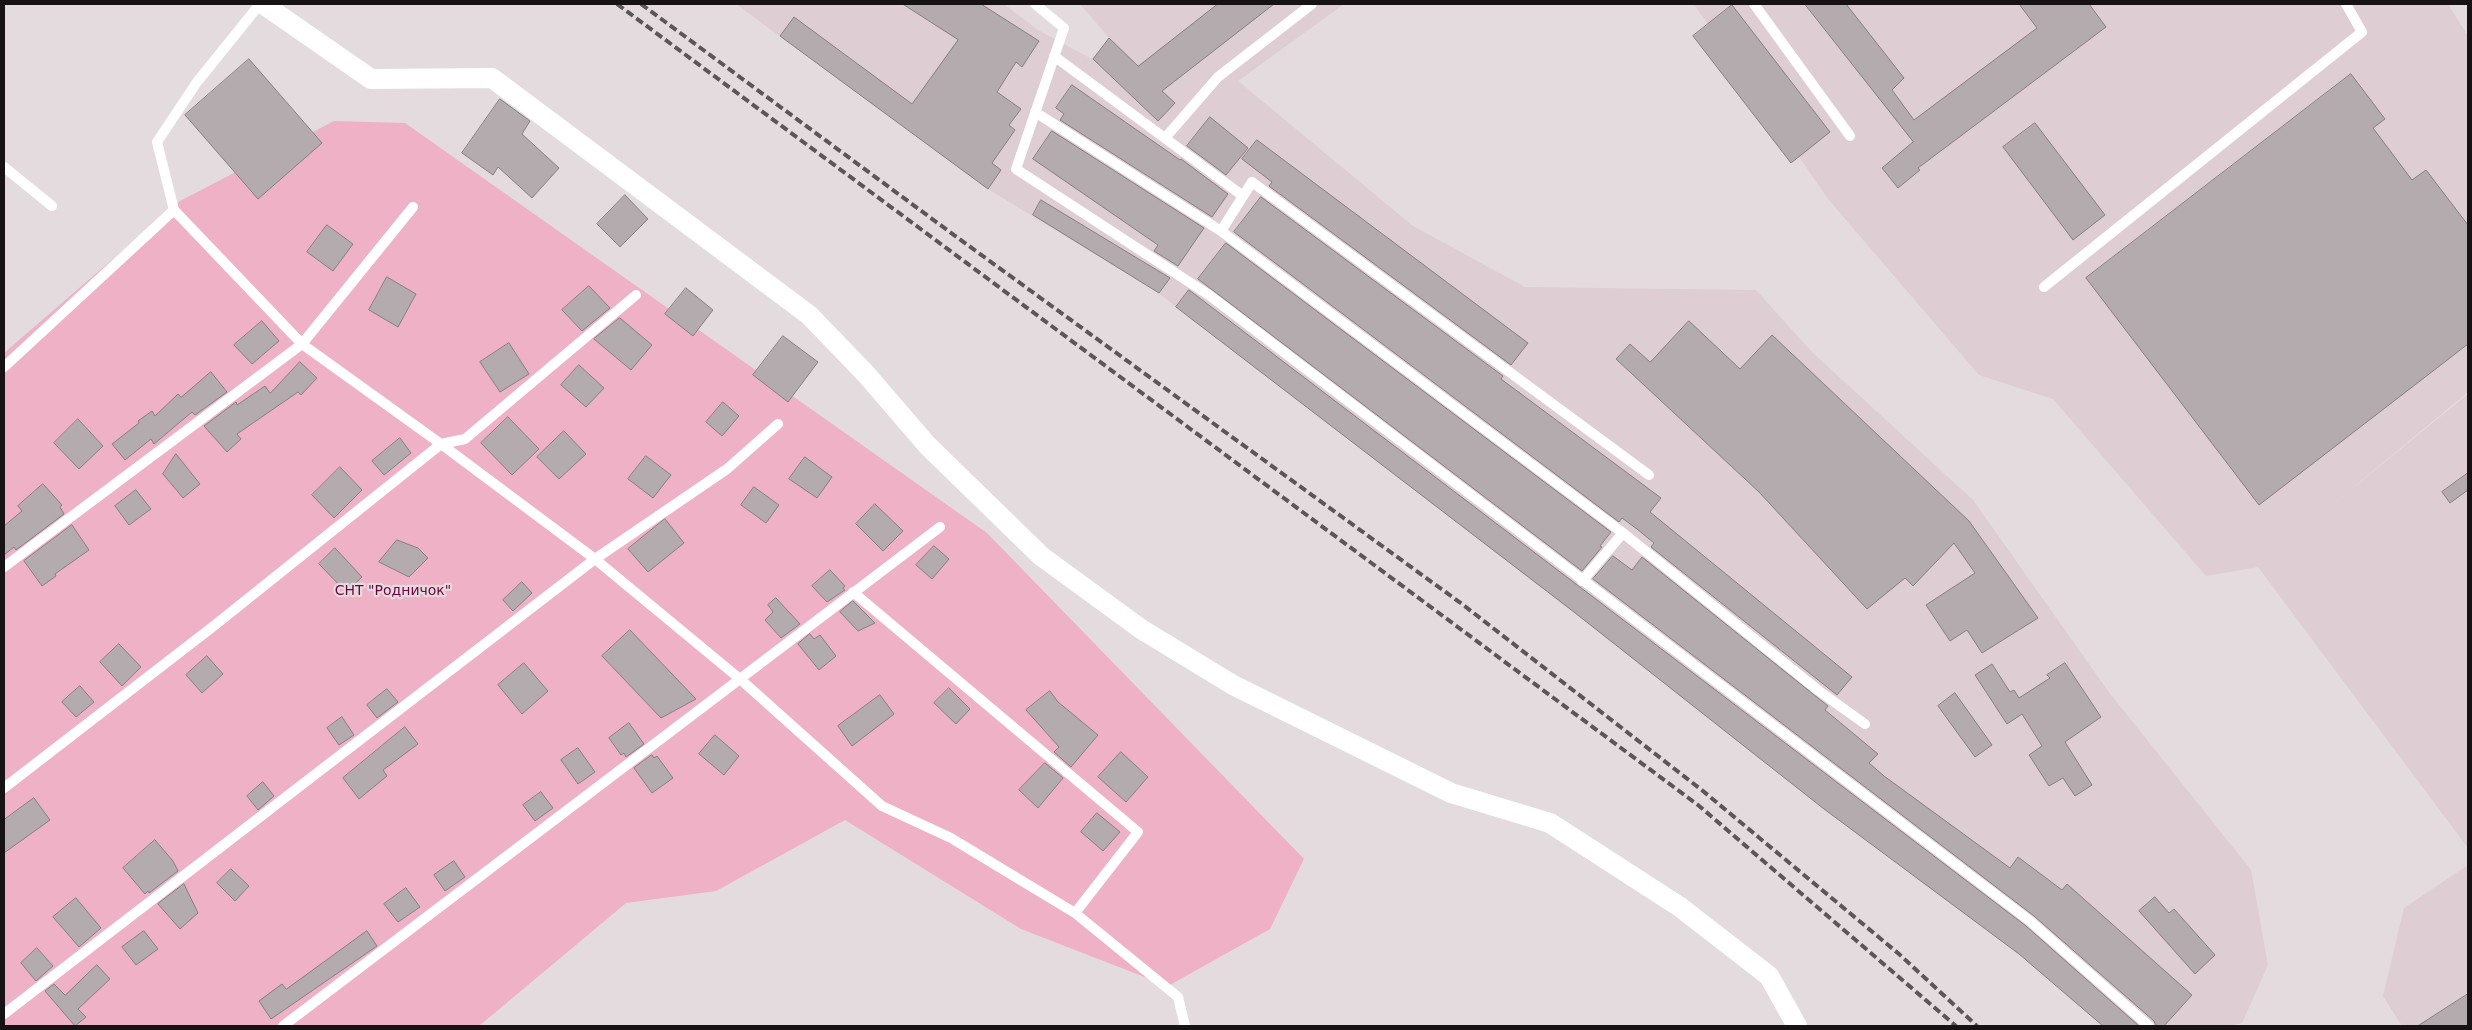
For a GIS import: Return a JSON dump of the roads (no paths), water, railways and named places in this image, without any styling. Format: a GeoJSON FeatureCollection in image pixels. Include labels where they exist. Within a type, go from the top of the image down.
{"type":"FeatureCollection","features":[{"type":"Feature","properties":{"kind":"street"},"geometry":{"type":"LineString","coordinates":[[263,4],[371,79],[492,78],[809,315],[866,374],[926,445],[1048,562],[1141,629],[1232,685],[1451,793],[1550,822],[1680,906],[1769,976],[1797,1026]]}},
{"type":"Feature","properties":{"kind":"lane"},"geometry":{"type":"LineString","coordinates":[[260,4],[197,82],[157,142],[174,210],[302,344],[441,444],[595,559],[740,679],[882,806],[951,838],[1075,913],[1178,997],[1185,1026]]}},
{"type":"Feature","properties":{"kind":"lane"},"geometry":{"type":"LineString","coordinates":[[1035,4],[1064,28],[1016,169],[1209,295],[2030,921],[2149,1026]]}},
{"type":"Feature","properties":{"kind":"lane"},"geometry":{"type":"LineString","coordinates":[[1165,138],[1218,77],[1312,4]]}},
{"type":"Feature","properties":{"kind":"lane"},"geometry":{"type":"LineString","coordinates":[[1754,4],[1850,136]]}},
{"type":"Feature","properties":{"kind":"lane"},"geometry":{"type":"LineString","coordinates":[[2044,287],[2362,32],[2346,4]]}},
{"type":"Feature","properties":{"kind":"lane"},"geometry":{"type":"LineString","coordinates":[[1054,56],[1243,196]]}},
{"type":"Feature","properties":{"kind":"lane"},"geometry":{"type":"LineString","coordinates":[[1035,112],[1221,231],[1623,533],[1819,691],[1865,724]]}},
{"type":"Feature","properties":{"kind":"lane"},"geometry":{"type":"LineString","coordinates":[[4,167],[52,206]]}},
{"type":"Feature","properties":{"kind":"lane"},"geometry":{"type":"LineString","coordinates":[[1221,231],[1252,182],[1649,475]]}},
{"type":"Feature","properties":{"kind":"lane"},"geometry":{"type":"LineString","coordinates":[[4,567],[302,344],[413,207]]}},
{"type":"Feature","properties":{"kind":"lane"},"geometry":{"type":"LineString","coordinates":[[4,367],[174,210]]}},
{"type":"Feature","properties":{"kind":"lane"},"geometry":{"type":"LineString","coordinates":[[4,788],[215,625],[441,444],[465,439],[636,295]]}},
{"type":"Feature","properties":{"kind":"lane"},"geometry":{"type":"LineString","coordinates":[[4,1014],[595,559],[727,468],[778,424]]}},
{"type":"Feature","properties":{"kind":"lane"},"geometry":{"type":"LineString","coordinates":[[283,1026],[940,527]]}},
{"type":"Feature","properties":{"kind":"lane"},"geometry":{"type":"LineString","coordinates":[[1582,580],[1623,533]]}},
{"type":"Feature","properties":{"kind":"lane"},"geometry":{"type":"LineString","coordinates":[[853,592],[1138,832],[1075,913]]}},
{"type":"Feature","properties":{"kind":"railway"},"geometry":{"type":"LineString","coordinates":[[617,4],[1698,805],[1956,1026]]}},
{"type":"Feature","properties":{"kind":"railway"},"geometry":{"type":"LineString","coordinates":[[641,4],[958,238],[1462,604],[1703,791],[1899,954],[1977,1026]]}},
{"type":"Feature","properties":{"kind":"park label","name":"СНТ \"Родничок\""},"geometry":{"type":"Point","coordinates":[393,591]}}]}
